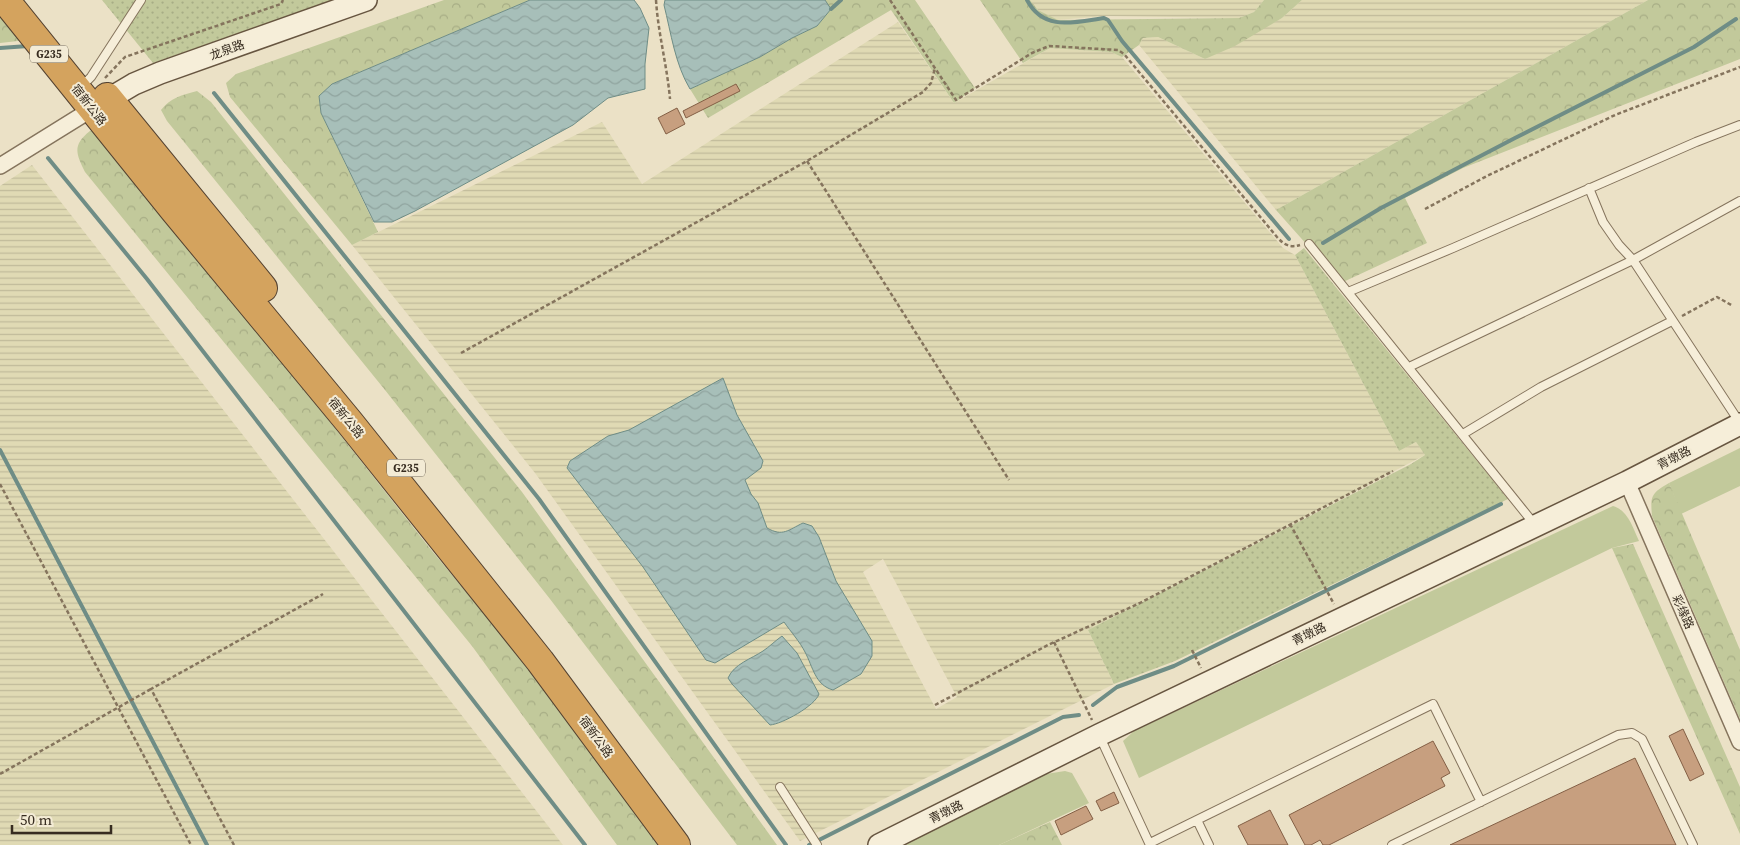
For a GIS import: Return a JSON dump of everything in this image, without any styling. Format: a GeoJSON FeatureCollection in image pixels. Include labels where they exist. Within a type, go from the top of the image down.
{"type":"FeatureCollection","features":[{"type":"Feature","properties":{"kind":"highway","name":"宿新公路"},"geometry":{"type":"LineString","coordinates":[[5,0],[194,202],[557,657],[696,845]]}},
{"type":"Feature","properties":{"kind":"highway","name":"宿新公路"},"geometry":{"type":"LineString","coordinates":[[29,0],[93,92],[350,423],[540,661],[676,845]]}},
{"type":"Feature","properties":{"kind":"main road","name":"龙泉路"},"geometry":{"type":"LineString","coordinates":[[93,92],[134,84],[366,0]]}},
{"type":"Feature","properties":{"kind":"main road","name":"青墩路"},"geometry":{"type":"LineString","coordinates":[[879,845],[1099,735],[1627,482],[1740,424]]}},
{"type":"Feature","properties":{"kind":"street"},"geometry":{"type":"LineString","coordinates":[[0,166],[93,92]]}},
{"type":"Feature","properties":{"kind":"street","name":"彩缘路"},"geometry":{"type":"LineString","coordinates":[[1627,482],[1740,742]]}},
{"type":"Feature","properties":{"kind":"lane"},"geometry":{"type":"LineString","coordinates":[[93,92],[141,0]]}},
{"type":"Feature","properties":{"kind":"lane"},"geometry":{"type":"LineString","coordinates":[[1348,292],[1696,142],[1740,125]]}},
{"type":"Feature","properties":{"kind":"lane"},"geometry":{"type":"LineString","coordinates":[[1589,188],[1603,222],[1619,245],[1633,260],[1740,424]]}},
{"type":"Feature","properties":{"kind":"lane"},"geometry":{"type":"LineString","coordinates":[[1408,367],[1633,260],[1740,201]]}},
{"type":"Feature","properties":{"kind":"lane"},"geometry":{"type":"LineString","coordinates":[[1309,244],[1535,525]]}},
{"type":"Feature","properties":{"kind":"lane"},"geometry":{"type":"LineString","coordinates":[[1463,434],[1541,387],[1672,321]]}},
{"type":"Feature","properties":{"kind":"lane"},"geometry":{"type":"LineString","coordinates":[[1099,735],[1150,844],[1433,704],[1481,802]]}},
{"type":"Feature","properties":{"kind":"lane"},"geometry":{"type":"LineString","coordinates":[[1392,845],[1618,735],[1632,733],[1642,739],[1693,845]]}},
{"type":"Feature","properties":{"kind":"lane"},"geometry":{"type":"LineString","coordinates":[[780,787],[817,845]]}},
{"type":"Feature","properties":{"kind":"lane"},"geometry":{"type":"LineString","coordinates":[[1197,820],[1209,845]]}},
{"type":"Feature","properties":{"kind":"path"},"geometry":{"type":"LineString","coordinates":[[93,92],[125,57],[281,4],[283,0]]}},
{"type":"Feature","properties":{"kind":"path"},"geometry":{"type":"LineString","coordinates":[[656,0],[657,18],[668,70],[670,99]]}},
{"type":"Feature","properties":{"kind":"path"},"geometry":{"type":"LineString","coordinates":[[890,0],[956,100],[1032,53],[1049,46],[1118,50],[1124,54],[1283,244],[1292,247],[1309,244]]}},
{"type":"Feature","properties":{"kind":"path"},"geometry":{"type":"LineString","coordinates":[[1425,209],[1487,176],[1615,115],[1740,67]]}},
{"type":"Feature","properties":{"kind":"path"},"geometry":{"type":"LineString","coordinates":[[461,353],[807,161],[923,92],[931,83],[935,68]]}},
{"type":"Feature","properties":{"kind":"path"},"geometry":{"type":"LineString","coordinates":[[807,161],[1008,480]]}},
{"type":"Feature","properties":{"kind":"path"},"geometry":{"type":"LineString","coordinates":[[1672,321],[1717,297],[1733,306]]}},
{"type":"Feature","properties":{"kind":"path"},"geometry":{"type":"LineString","coordinates":[[936,705],[1054,642],[1140,603],[1394,471]]}},
{"type":"Feature","properties":{"kind":"path"},"geometry":{"type":"LineString","coordinates":[[0,484],[191,845]]}},
{"type":"Feature","properties":{"kind":"path"},"geometry":{"type":"LineString","coordinates":[[1290,524],[1330,596]]}},
{"type":"Feature","properties":{"kind":"path"},"geometry":{"type":"LineString","coordinates":[[0,774],[323,594]]}},
{"type":"Feature","properties":{"kind":"path"},"geometry":{"type":"LineString","coordinates":[[1054,642],[1099,735]]}},
{"type":"Feature","properties":{"kind":"path"},"geometry":{"type":"LineString","coordinates":[[1192,651],[1196,658]]}},
{"type":"Feature","properties":{"kind":"path"},"geometry":{"type":"LineString","coordinates":[[151,689],[234,845]]}},
{"type":"Feature","properties":{"kind":"shaded area"},"geometry":{"type":"Polygon","coordinates":[[[1030,0],[1264,0],[1254,12],[1239,18],[1105,16],[1057,20],[1038,10],[1030,0]]]}},
{"type":"Feature","properties":{"kind":"shaded area"},"geometry":{"type":"Polygon","coordinates":[[[1302,0],[1648,0],[1276,210],[1139,45],[1143,38],[1158,37],[1205,59],[1282,18],[1302,0]]]}},
{"type":"Feature","properties":{"kind":"shaded area"},"geometry":{"type":"Polygon","coordinates":[[[898,22],[954,103],[1050,48],[1111,52],[1122,57],[1283,248],[1295,255],[1399,451],[1416,442],[1425,455],[1088,630],[1114,684],[800,841],[535,473],[352,245],[602,122],[642,184],[898,22]],[[883,559],[863,572],[936,709],[957,697],[883,559]]]}},
{"type":"Feature","properties":{"kind":"shaded area"},"geometry":{"type":"Polygon","coordinates":[[[32,165],[563,845],[0,845],[0,186],[32,165]]]}},
{"type":"Feature","properties":{"kind":"green space"},"geometry":{"type":"Polygon","coordinates":[[[102,0],[333,0],[153,63],[102,0]]]}},
{"type":"Feature","properties":{"kind":"green space"},"geometry":{"type":"Polygon","coordinates":[[[444,0],[530,0],[332,84],[319,96],[321,113],[378,232],[352,245],[230,97],[226,83],[236,74],[444,0]]]}},
{"type":"Feature","properties":{"kind":"green space"},"geometry":{"type":"Polygon","coordinates":[[[825,0],[915,0],[975,88],[954,103],[891,10],[708,118],[690,89],[760,57],[817,26],[830,9],[825,0]]]}},
{"type":"Feature","properties":{"kind":"green space"},"geometry":{"type":"Polygon","coordinates":[[[980,0],[1030,0],[1038,10],[1058,20],[1239,18],[1254,12],[1264,0],[1302,0],[1282,18],[1235,46],[1205,59],[1158,37],[1143,38],[1139,45],[1122,57],[1111,52],[1050,48],[1023,63],[980,0]]]}},
{"type":"Feature","properties":{"kind":"green space"},"geometry":{"type":"Polygon","coordinates":[[[1648,0],[1740,0],[1740,59],[1463,168],[1405,198],[1427,243],[1341,283],[1276,210],[1648,0]]]}},
{"type":"Feature","properties":{"kind":"green space"},"geometry":{"type":"Polygon","coordinates":[[[0,2],[22,38],[18,41],[0,43],[0,2]]]}},
{"type":"Feature","properties":{"kind":"green space"},"geometry":{"type":"Polygon","coordinates":[[[197,91],[211,102],[522,492],[777,845],[737,845],[550,599],[385,390],[167,121],[161,110],[168,103],[197,91]]]}},
{"type":"Feature","properties":{"kind":"green space"},"geometry":{"type":"Polygon","coordinates":[[[90,131],[100,131],[428,546],[537,678],[659,845],[617,845],[472,646],[85,172],[79,160],[77,150],[80,141],[90,131]]]}},
{"type":"Feature","properties":{"kind":"green space"},"geometry":{"type":"Polygon","coordinates":[[[1304,248],[1508,499],[1175,661],[1114,684],[1088,630],[1411,464],[1425,455],[1416,442],[1399,451],[1295,255],[1304,248]]]}},
{"type":"Feature","properties":{"kind":"green space"},"geometry":{"type":"Polygon","coordinates":[[[1740,448],[1740,486],[1681,514],[1669,483],[1740,448]]]}},
{"type":"Feature","properties":{"kind":"green space"},"geometry":{"type":"Polygon","coordinates":[[[1669,483],[1740,650],[1740,719],[1652,516],[1651,503],[1653,495],[1669,483]]]}},
{"type":"Feature","properties":{"kind":"green space"},"geometry":{"type":"Polygon","coordinates":[[[1613,506],[1623,511],[1626,515],[1639,541],[1612,548],[1139,778],[1123,741],[1134,731],[1613,506]]]}},
{"type":"Feature","properties":{"kind":"green space"},"geometry":{"type":"Polygon","coordinates":[[[1633,544],[1740,787],[1740,834],[1612,548],[1633,544]]]}},
{"type":"Feature","properties":{"kind":"green space"},"geometry":{"type":"Polygon","coordinates":[[[1065,771],[1072,773],[1089,803],[999,845],[903,845],[1046,774],[1065,771]]]}},
{"type":"Feature","properties":{"kind":"green space"},"geometry":{"type":"Polygon","coordinates":[[[1050,822],[1062,845],[999,845],[1050,822]]]}},
{"type":"Feature","properties":{"kind":"water"},"geometry":{"type":"Polygon","coordinates":[[[530,0],[634,0],[640,8],[649,28],[645,64],[645,89],[608,98],[573,125],[415,211],[392,222],[374,222],[321,113],[319,96],[332,84],[530,0]]]}},
{"type":"Feature","properties":{"kind":"water"},"geometry":{"type":"Polygon","coordinates":[[[665,0],[825,0],[831,9],[817,26],[760,57],[690,89],[674,48],[664,5],[665,0]]]}},
{"type":"Feature","properties":{"kind":"water"},"geometry":{"type":"Polygon","coordinates":[[[723,378],[737,415],[763,461],[761,468],[745,480],[751,494],[758,503],[767,528],[781,532],[803,523],[812,526],[819,537],[836,581],[872,641],[872,656],[861,674],[833,690],[827,688],[818,680],[803,648],[784,622],[715,663],[706,660],[643,567],[567,468],[570,461],[608,436],[629,430],[723,378]]]}},
{"type":"Feature","properties":{"kind":"water"},"geometry":{"type":"Polygon","coordinates":[[[782,636],[797,653],[819,694],[811,704],[798,714],[770,725],[728,678],[739,665],[763,651],[782,636]]]}},
{"type":"Feature","properties":{"kind":"building"},"geometry":{"type":"Polygon","coordinates":[[[736,84],[740,91],[686,118],[683,111],[736,84]]]}},
{"type":"Feature","properties":{"kind":"building"},"geometry":{"type":"Polygon","coordinates":[[[677,108],[685,124],[666,134],[658,118],[677,108]]]}},
{"type":"Feature","properties":{"kind":"building"},"geometry":{"type":"Polygon","coordinates":[[[1683,729],[1704,774],[1690,781],[1669,736],[1683,729]]]}},
{"type":"Feature","properties":{"kind":"building"},"geometry":{"type":"Polygon","coordinates":[[[1433,741],[1450,773],[1441,778],[1445,786],[1329,845],[1323,845],[1320,840],[1311,845],[1305,845],[1289,815],[1433,741]]]}},
{"type":"Feature","properties":{"kind":"building"},"geometry":{"type":"Polygon","coordinates":[[[1635,758],[1676,845],[1450,845],[1635,758]]]}},
{"type":"Feature","properties":{"kind":"building"},"geometry":{"type":"Polygon","coordinates":[[[1114,792],[1119,803],[1101,811],[1096,801],[1114,792]]]}},
{"type":"Feature","properties":{"kind":"building"},"geometry":{"type":"Polygon","coordinates":[[[1086,806],[1093,819],[1061,835],[1055,821],[1086,806]]]}},
{"type":"Feature","properties":{"kind":"building"},"geometry":{"type":"Polygon","coordinates":[[[1270,810],[1288,845],[1248,845],[1238,826],[1270,810]]]}},
{"type":"Feature","properties":{"kind":"waterway"},"geometry":{"type":"LineString","coordinates":[[831,9],[841,0]]}},
{"type":"Feature","properties":{"kind":"waterway"},"geometry":{"type":"LineString","coordinates":[[1027,0],[1034,10],[1042,17],[1051,21],[1061,23],[1104,18],[1108,20],[1122,41],[1289,239]]}},
{"type":"Feature","properties":{"kind":"waterway"},"geometry":{"type":"LineString","coordinates":[[1323,243],[1381,208],[1694,47],[1736,19]]}},
{"type":"Feature","properties":{"kind":"waterway"},"geometry":{"type":"LineString","coordinates":[[0,48],[28,46]]}},
{"type":"Feature","properties":{"kind":"waterway"},"geometry":{"type":"LineString","coordinates":[[214,93],[539,499],[786,845]]}},
{"type":"Feature","properties":{"kind":"waterway"},"geometry":{"type":"LineString","coordinates":[[48,158],[147,279],[585,845]]}},
{"type":"Feature","properties":{"kind":"waterway"},"geometry":{"type":"LineString","coordinates":[[0,450],[207,845]]}},
{"type":"Feature","properties":{"kind":"waterway"},"geometry":{"type":"LineString","coordinates":[[1093,705],[1117,687],[1174,666],[1501,504]]}},
{"type":"Feature","properties":{"kind":"waterway"},"geometry":{"type":"LineString","coordinates":[[809,845],[1063,717],[1079,715]]}}]}
